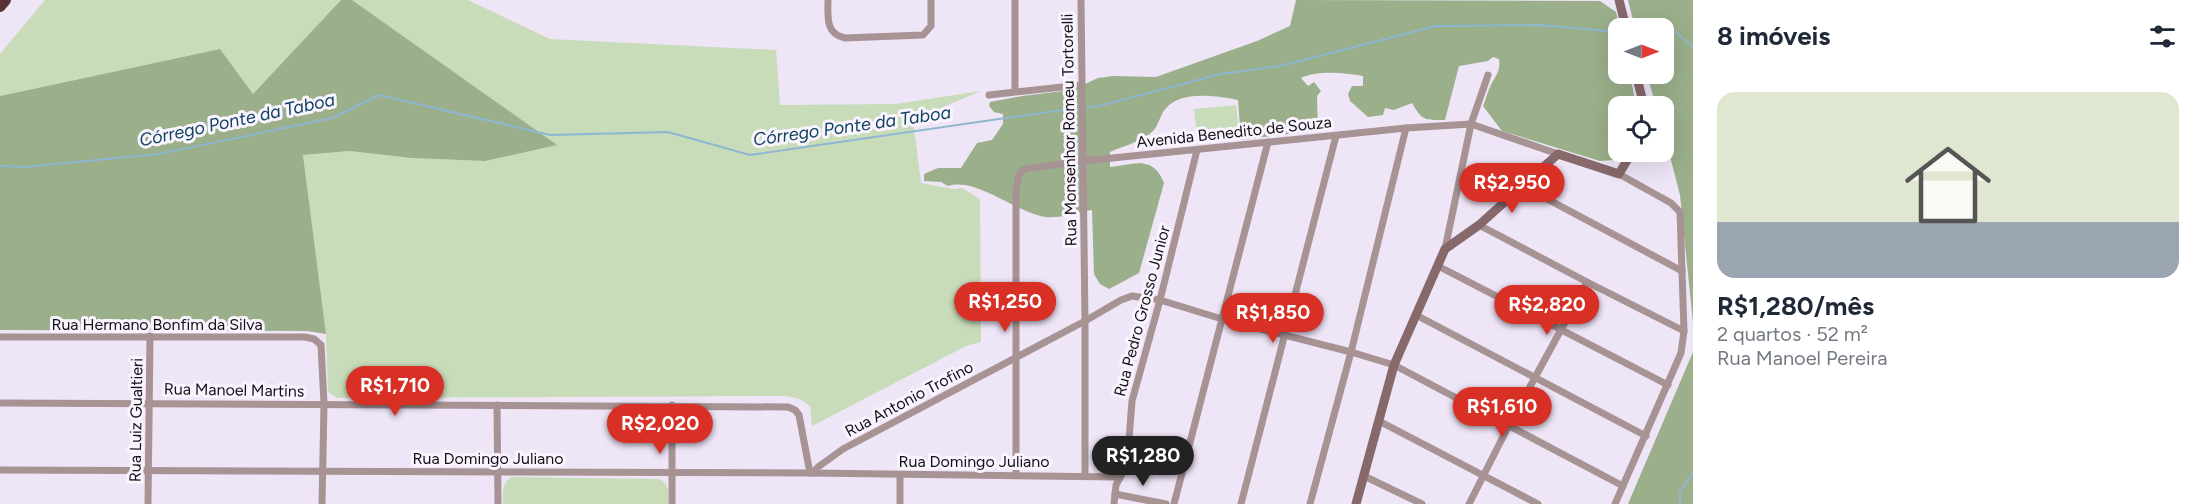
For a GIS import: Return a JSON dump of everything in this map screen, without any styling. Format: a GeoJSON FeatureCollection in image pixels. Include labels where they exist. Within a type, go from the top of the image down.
{"type":"FeatureCollection","features":[{"type":"Feature","properties":{"kind":"highway"},"geometry":{"type":"LineString","coordinates":[[0,6],[5,0]]}},
{"type":"Feature","properties":{"kind":"street"},"geometry":{"type":"LineString","coordinates":[[828,0],[830,27],[837,36],[845,38],[923,35],[931,26],[931,0]]}},
{"type":"Feature","properties":{"kind":"street"},"geometry":{"type":"LineString","coordinates":[[1015,0],[1015,91]]}},
{"type":"Feature","properties":{"kind":"street","name":"Rua Monsenhor Romeu Tortorelli"},"geometry":{"type":"LineString","coordinates":[[1081,0],[1085,475]]}},
{"type":"Feature","properties":{"kind":"street"},"geometry":{"type":"LineString","coordinates":[[1619,0],[1624,18]]}},
{"type":"Feature","properties":{"kind":"street"},"geometry":{"type":"LineString","coordinates":[[1356,504],[1394,365],[1446,249],[1471,124],[1488,75]]}},
{"type":"Feature","properties":{"kind":"street"},"geometry":{"type":"LineString","coordinates":[[989,95],[1081,85]]}},
{"type":"Feature","properties":{"kind":"street"},"geometry":{"type":"LineString","coordinates":[[1471,124],[1619,174],[1671,202],[1680,212],[1684,331],[1681,353],[1615,504]]}},
{"type":"Feature","properties":{"kind":"street","name":"Avenida Benedito de Souza"},"geometry":{"type":"LineString","coordinates":[[1017,357],[1016,191],[1018,175],[1024,169],[1083,160],[1406,128],[1471,124]]}},
{"type":"Feature","properties":{"kind":"street"},"geometry":{"type":"LineString","coordinates":[[1310,504],[1351,352],[1406,128]]}},
{"type":"Feature","properties":{"kind":"street"},"geometry":{"type":"LineString","coordinates":[[1241,504],[1336,136]]}},
{"type":"Feature","properties":{"kind":"street"},"geometry":{"type":"LineString","coordinates":[[1174,504],[1268,142]]}},
{"type":"Feature","properties":{"kind":"street","name":"Rua Pedro Grosso Junior"},"geometry":{"type":"LineString","coordinates":[[1114,504],[1119,477],[1127,465],[1132,402],[1197,150]]}},
{"type":"Feature","properties":{"kind":"street"},"geometry":{"type":"LineString","coordinates":[[1446,249],[1479,225],[1558,154]]}},
{"type":"Feature","properties":{"kind":"street"},"geometry":{"type":"LineString","coordinates":[[1619,174],[1626,162]]}},
{"type":"Feature","properties":{"kind":"street"},"geometry":{"type":"LineString","coordinates":[[1523,186],[1682,271]]}},
{"type":"Feature","properties":{"kind":"street"},"geometry":{"type":"LineString","coordinates":[[1479,225],[1684,331]]}},
{"type":"Feature","properties":{"kind":"street"},"geometry":{"type":"LineString","coordinates":[[1438,266],[1668,386]]}},
{"type":"Feature","properties":{"kind":"street"},"geometry":{"type":"LineString","coordinates":[[1468,504],[1587,282]]}},
{"type":"Feature","properties":{"kind":"street","name":"Rua Antonio Trofino"},"geometry":{"type":"LineString","coordinates":[[812,473],[843,448],[1132,296],[1160,300],[1394,365],[1623,486]]}},
{"type":"Feature","properties":{"kind":"street"},"geometry":{"type":"LineString","coordinates":[[1416,315],[1646,436]]}},
{"type":"Feature","properties":{"kind":"street","name":"Rua Hermano Bonfim da Silva"},"geometry":{"type":"LineString","coordinates":[[0,337],[150,336],[314,339],[321,345],[324,404]]}},
{"type":"Feature","properties":{"kind":"street","name":"Rua Luiz Gualtieri"},"geometry":{"type":"LineString","coordinates":[[148,504],[150,336]]}},
{"type":"Feature","properties":{"kind":"street"},"geometry":{"type":"LineString","coordinates":[[1016,475],[1017,357]]}},
{"type":"Feature","properties":{"kind":"street","name":"Rua Manoel Martins"},"geometry":{"type":"LineString","coordinates":[[0,403],[672,405],[792,408],[799,415],[812,473]]}},
{"type":"Feature","properties":{"kind":"street"},"geometry":{"type":"LineString","coordinates":[[322,504],[324,404]]}},
{"type":"Feature","properties":{"kind":"street"},"geometry":{"type":"LineString","coordinates":[[497,405],[498,504]]}},
{"type":"Feature","properties":{"kind":"street"},"geometry":{"type":"LineString","coordinates":[[672,405],[672,504]]}},
{"type":"Feature","properties":{"kind":"street"},"geometry":{"type":"LineString","coordinates":[[1379,421],[1538,504]]}},
{"type":"Feature","properties":{"kind":"street","name":"Rua Domingo Juliano"},"geometry":{"type":"LineString","coordinates":[[0,470],[673,472],[1119,477]]}},
{"type":"Feature","properties":{"kind":"street"},"geometry":{"type":"LineString","coordinates":[[900,475],[900,504]]}},
{"type":"Feature","properties":{"kind":"street"},"geometry":{"type":"LineString","coordinates":[[1364,476],[1422,504]]}},
{"type":"Feature","properties":{"kind":"street"},"geometry":{"type":"LineString","coordinates":[[1115,494],[1166,504]]}},
{"type":"Feature","properties":{"kind":"green space"},"geometry":{"type":"Polygon","coordinates":[[[45,0],[341,0],[253,95],[220,49],[0,96],[0,54],[45,0]]]}},
{"type":"Feature","properties":{"kind":"green space"},"geometry":{"type":"Polygon","coordinates":[[[341,0],[352,0],[557,145],[485,161],[411,158],[350,151],[303,155],[326,334],[307,331],[0,330],[0,96],[220,49],[253,94],[341,0]]]}},
{"type":"Feature","properties":{"kind":"green space"},"geometry":{"type":"Polygon","coordinates":[[[352,0],[468,0],[550,39],[776,50],[780,105],[896,104],[981,91],[913,120],[921,183],[953,189],[962,188],[980,199],[981,342],[966,346],[812,426],[810,406],[800,399],[787,396],[337,398],[328,392],[326,334],[303,155],[350,151],[411,158],[485,161],[556,145],[352,0]]]}},
{"type":"Feature","properties":{"kind":"green space"},"geometry":{"type":"Polygon","coordinates":[[[1296,0],[1600,1],[1616,12],[1618,18],[1608,18],[1608,84],[1632,84],[1634,96],[1608,96],[1608,160],[1600,161],[1502,131],[1483,106],[1499,67],[1499,59],[1493,57],[1488,61],[1459,66],[1445,120],[1425,118],[1412,103],[1394,110],[1385,108],[1383,115],[1368,117],[1350,101],[1348,94],[1352,86],[1363,86],[1363,76],[1340,73],[1308,75],[1301,78],[1308,86],[1314,82],[1321,91],[1317,96],[1318,130],[1241,140],[1238,100],[1200,96],[1181,99],[1166,108],[1148,135],[1110,152],[1110,167],[1135,163],[1149,165],[1160,174],[1164,183],[1139,273],[1109,289],[1100,284],[1094,274],[1092,210],[1045,217],[1021,209],[971,186],[948,186],[941,182],[924,181],[924,174],[938,168],[961,168],[977,143],[992,140],[1003,124],[1003,114],[994,112],[989,106],[990,102],[1072,90],[1098,78],[1156,77],[1257,41],[1290,26],[1296,0]]]}},
{"type":"Feature","properties":{"kind":"green space"},"geometry":{"type":"Polygon","coordinates":[[[1628,0],[1693,0],[1693,323],[1680,195],[1671,162],[1674,162],[1674,96],[1653,96],[1650,84],[1674,84],[1674,18],[1632,18],[1628,0]]]}},
{"type":"Feature","properties":{"kind":"green space"},"geometry":{"type":"Polygon","coordinates":[[[1236,105],[1239,131],[1197,135],[1194,109],[1236,105]]]}},
{"type":"Feature","properties":{"kind":"green space"},"geometry":{"type":"Polygon","coordinates":[[[1693,352],[1693,504],[1628,504],[1693,352]]]}},
{"type":"Feature","properties":{"kind":"green space"},"geometry":{"type":"Polygon","coordinates":[[[512,477],[659,479],[667,486],[668,504],[503,504],[504,485],[512,477]]]}},
{"type":"Feature","properties":{"kind":"waterway","name":"Córrego Ponte da Taboa"},"geometry":{"type":"LineString","coordinates":[[1088,107],[1221,74],[1280,66],[1436,26],[1540,25],[1608,31]]}},
{"type":"Feature","properties":{"kind":"waterway","name":"Córrego Ponte da Taboa"},"geometry":{"type":"LineString","coordinates":[[1674,31],[1693,47]]}},
{"type":"Feature","properties":{"kind":"waterway","name":"Córrego Ponte da Taboa"},"geometry":{"type":"LineString","coordinates":[[0,166],[24,167],[159,154],[333,118],[379,95],[550,135],[668,132],[750,155],[1076,108]]}},
{"type":"Feature","properties":{"kind":"waterway"},"geometry":{"type":"LineString","coordinates":[[1680,504],[1680,492],[1693,473]]}}]}
